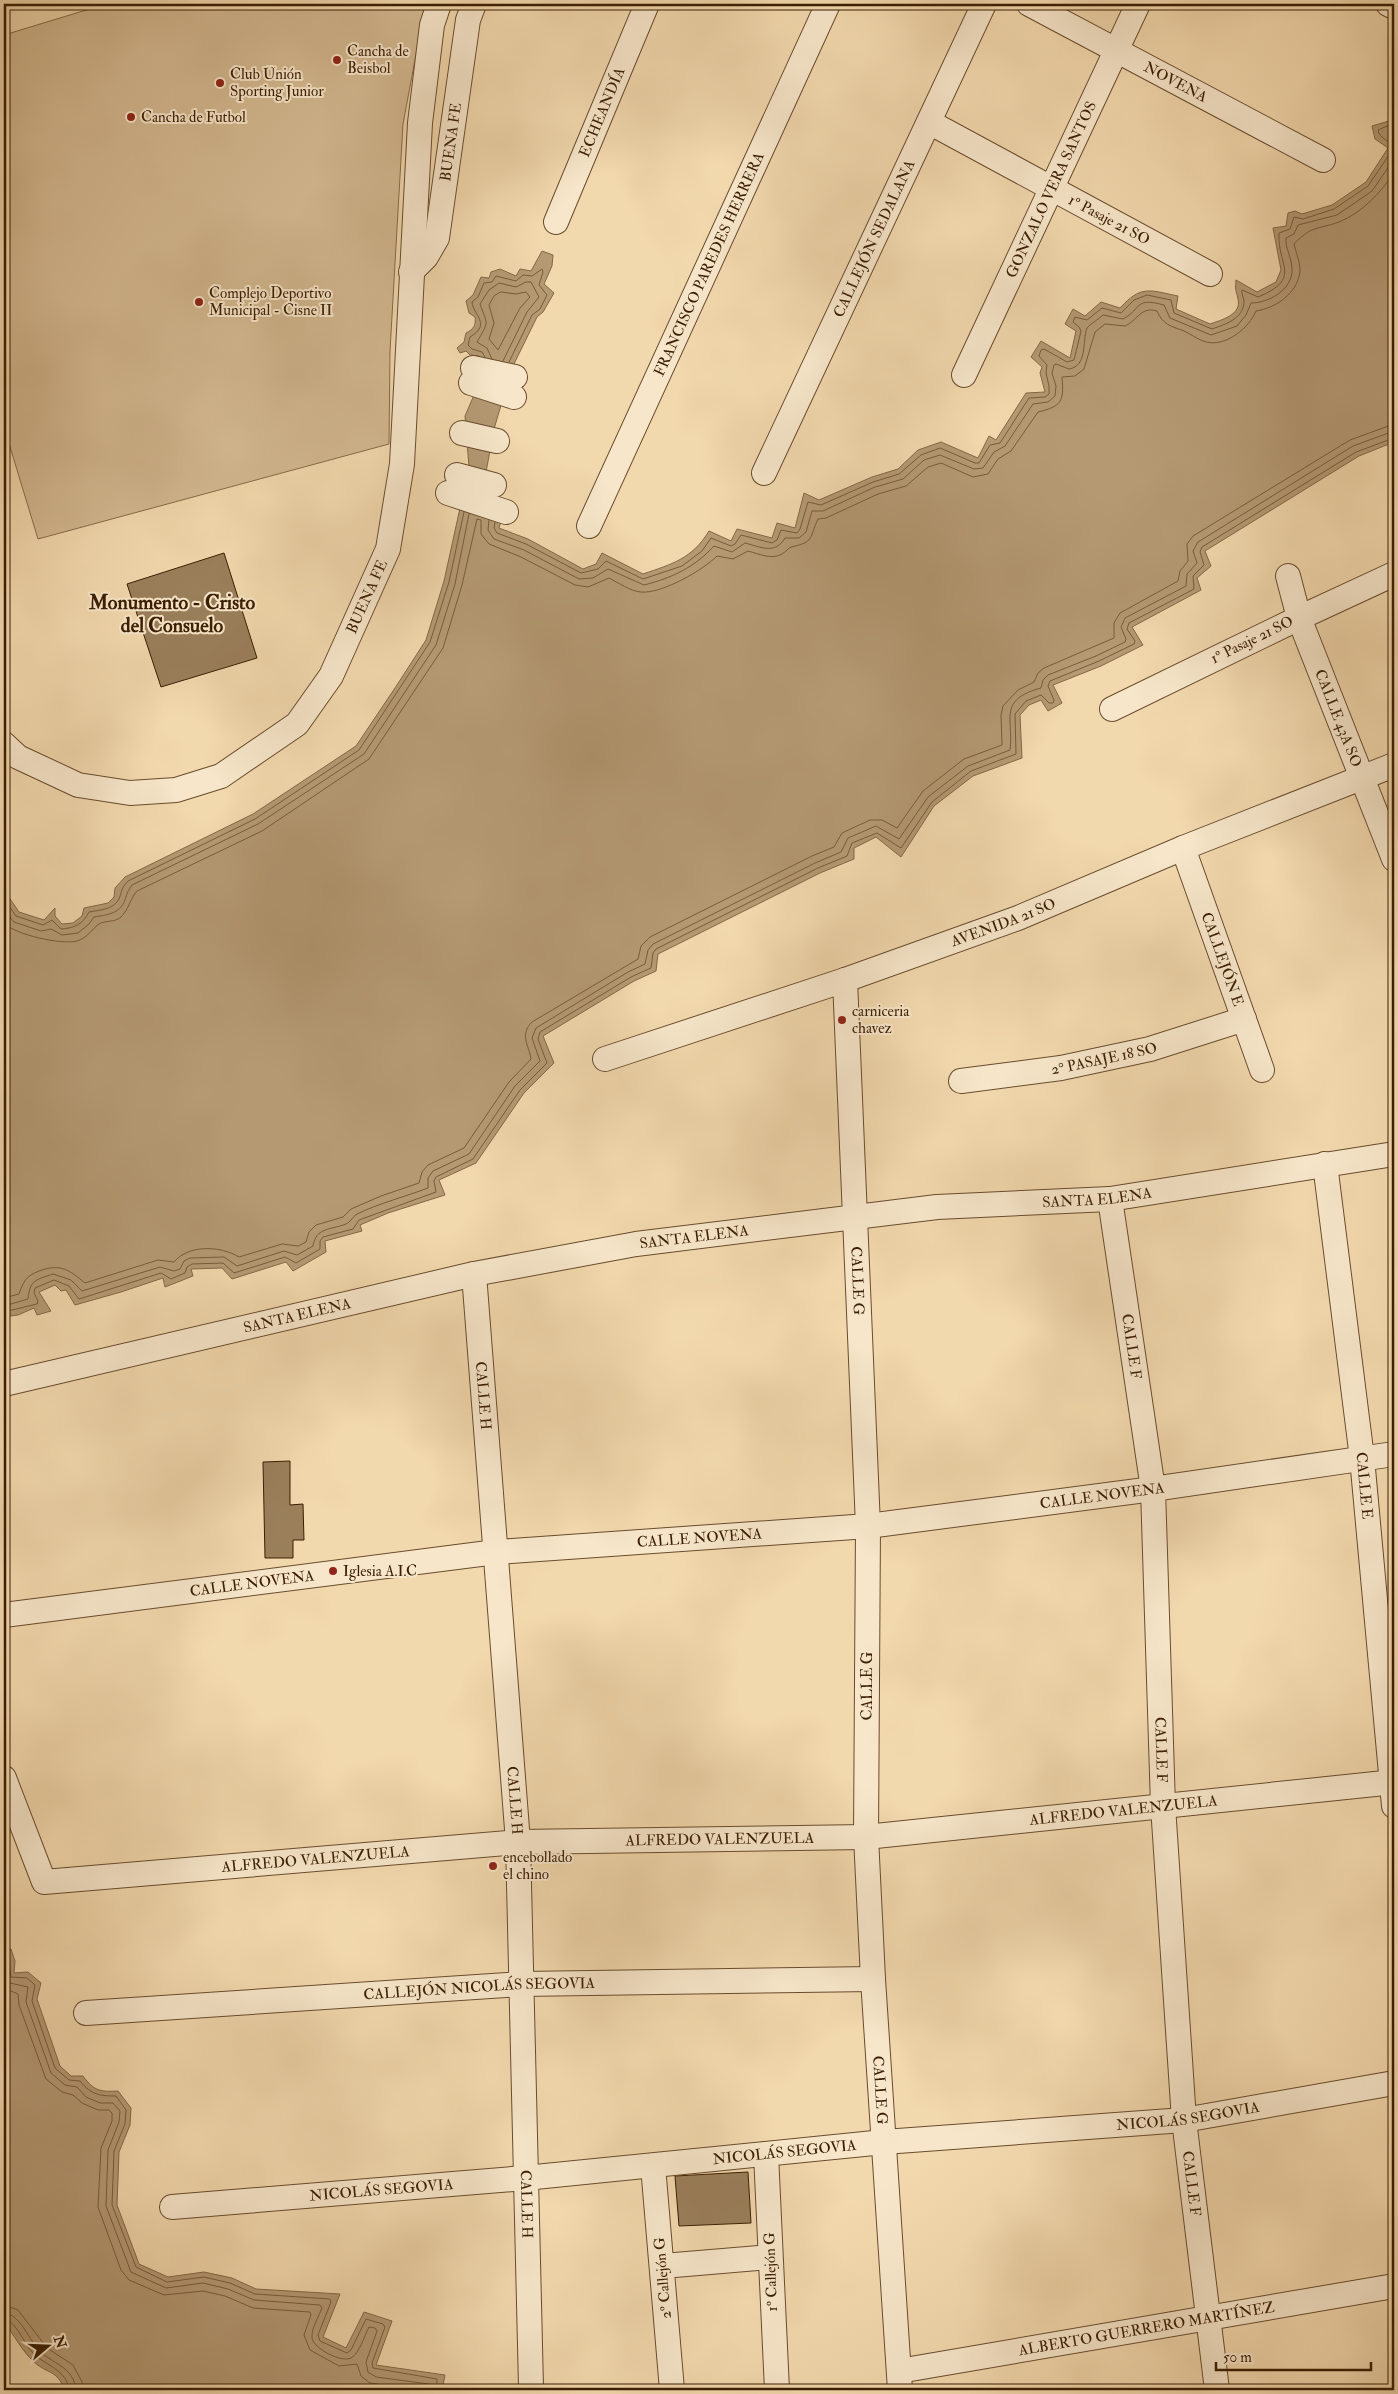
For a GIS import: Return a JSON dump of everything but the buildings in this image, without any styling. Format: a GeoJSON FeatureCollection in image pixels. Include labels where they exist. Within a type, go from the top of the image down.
{"type":"FeatureCollection","features":[{"type":"Feature","properties":{"kind":"street","name":"BUENA FE"},"geometry":{"type":"LineString","coordinates":[[4,744],[18,757],[78,785],[130,793],[176,790],[221,776],[297,724],[331,676],[388,549],[402,464],[420,123],[432,25],[439,4]]}},
{"type":"Feature","properties":{"kind":"street","name":"BUENA FE"},"geometry":{"type":"LineString","coordinates":[[411,272],[426,257],[437,238],[468,20],[474,4]]}},
{"type":"Feature","properties":{"kind":"street","name":"ECHEANDÍA"},"geometry":{"type":"LineString","coordinates":[[556,222],[647,4]]}},
{"type":"Feature","properties":{"kind":"street","name":"FRANCISCO PAREDES HERRERA"},"geometry":{"type":"LineString","coordinates":[[589,526],[828,4]]}},
{"type":"Feature","properties":{"kind":"street","name":"CALLEJÓN SEDALANA"},"geometry":{"type":"LineString","coordinates":[[764,473],[984,4]]}},
{"type":"Feature","properties":{"kind":"street","name":"NOVENA"},"geometry":{"type":"LineString","coordinates":[[1029,4],[1323,160]]}},
{"type":"Feature","properties":{"kind":"street","name":"GONZALO VERA SANTOS"},"geometry":{"type":"LineString","coordinates":[[964,375],[1138,4]]}},
{"type":"Feature","properties":{"kind":"street"},"geometry":{"type":"LineString","coordinates":[[1388,4],[1394,6]]}},
{"type":"Feature","properties":{"kind":"street","name":"1º Pasaje 21 SO"},"geometry":{"type":"LineString","coordinates":[[929,122],[1210,274]]}},
{"type":"Feature","properties":{"kind":"street"},"geometry":{"type":"LineString","coordinates":[[470,383],[512,395]]}},
{"type":"Feature","properties":{"kind":"street"},"geometry":{"type":"LineString","coordinates":[[461,440],[496,448]]}},
{"type":"Feature","properties":{"kind":"street"},"geometry":{"type":"LineString","coordinates":[[494,485],[453,484],[506,512]]}},
{"type":"Feature","properties":{"kind":"street","name":"1º Pasaje 21 SO"},"geometry":{"type":"LineString","coordinates":[[1112,709],[1394,574]]}},
{"type":"Feature","properties":{"kind":"street","name":"CALLE 43A SO"},"geometry":{"type":"LineString","coordinates":[[1288,576],[1299,618],[1394,859]]}},
{"type":"Feature","properties":{"kind":"street","name":"AVENIDA 21 SO"},"geometry":{"type":"LineString","coordinates":[[605,1059],[844,980],[1018,918],[1183,848],[1394,765]]}},
{"type":"Feature","properties":{"kind":"street","name":"CALLEJÓN E"},"geometry":{"type":"LineString","coordinates":[[1183,848],[1262,1070]]}},
{"type":"Feature","properties":{"kind":"street","name":"CALLE G"},"geometry":{"type":"LineString","coordinates":[[844,980],[868,1526],[866,1837],[873,1979],[900,2381]]}},
{"type":"Feature","properties":{"kind":"street","name":"2° PASAJE 18 SO"},"geometry":{"type":"LineString","coordinates":[[962,1081],[1061,1068],[1141,1051],[1244,1018]]}},
{"type":"Feature","properties":{"kind":"street","name":"SANTA ELENA"},"geometry":{"type":"LineString","coordinates":[[4,1384],[474,1274],[636,1244],[854,1215],[937,1207],[1110,1199],[1394,1154]]}},
{"type":"Feature","properties":{"kind":"street","name":"CALLE E"},"geometry":{"type":"LineString","coordinates":[[1325,1164],[1362,1458],[1394,1806]]}},
{"type":"Feature","properties":{"kind":"street","name":"CALLE F"},"geometry":{"type":"LineString","coordinates":[[1110,1199],[1153,1489],[1163,1806],[1184,2120],[1217,2390]]}},
{"type":"Feature","properties":{"kind":"street","name":"CALLE H"},"geometry":{"type":"LineString","coordinates":[[474,1274],[518,1842],[531,2387]]}},
{"type":"Feature","properties":{"kind":"street","name":"CALLE NOVENA"},"geometry":{"type":"LineString","coordinates":[[4,1615],[496,1552],[868,1526],[1153,1489],[1394,1454]]}},
{"type":"Feature","properties":{"kind":"street","name":"ALFREDO VALENZUELA"},"geometry":{"type":"LineString","coordinates":[[4,1778],[44,1882],[518,1842],[866,1837],[1393,1782]]}},
{"type":"Feature","properties":{"kind":"street","name":"CALLEJÓN NICOLÁS SEGOVIA"},"geometry":{"type":"LineString","coordinates":[[86,2014],[521,1984],[873,1979]]}},
{"type":"Feature","properties":{"kind":"street","name":"NICOLÁS SEGOVIA"},"geometry":{"type":"LineString","coordinates":[[172,2207],[525,2178],[884,2142],[1184,2120],[1394,2083]]}},
{"type":"Feature","properties":{"kind":"street","name":"1º Callejón G"},"geometry":{"type":"LineString","coordinates":[[766,2154],[777,2390]]}},
{"type":"Feature","properties":{"kind":"street","name":"2º Callejón G"},"geometry":{"type":"LineString","coordinates":[[653,2166],[672,2390]]}},
{"type":"Feature","properties":{"kind":"street"},"geometry":{"type":"LineString","coordinates":[[662,2266],[770,2257]]}},
{"type":"Feature","properties":{"kind":"street","name":"ALBERTO GUERRERO MARTÍNEZ"},"geometry":{"type":"LineString","coordinates":[[900,2381],[1209,2318],[1394,2286]]}},
{"type":"Feature","properties":{"kind":"shaded area","name":"Complejo Deportivo Municipal - Cisne II"},"geometry":{"type":"Polygon","coordinates":[[[106,4],[427,4],[403,124],[390,351],[389,444],[38,539],[4,427],[4,35],[106,4]]]}},
{"type":"Feature","properties":{"kind":"water"},"geometry":{"type":"Polygon","coordinates":[[[1394,116],[1394,442],[1359,456],[1205,551],[1211,566],[1197,578],[1201,590],[1132,627],[1143,645],[1101,666],[1053,685],[1062,703],[1048,711],[1041,700],[1029,705],[1020,715],[1022,758],[973,776],[934,806],[901,857],[876,837],[854,848],[854,859],[820,873],[658,954],[656,971],[634,981],[543,1036],[554,1063],[524,1093],[476,1163],[439,1180],[445,1195],[388,1213],[360,1225],[362,1231],[325,1241],[326,1252],[293,1271],[286,1262],[232,1279],[222,1268],[191,1269],[193,1276],[165,1287],[163,1278],[75,1305],[66,1290],[61,1291],[55,1285],[39,1292],[51,1311],[37,1315],[34,1308],[18,1315],[4,1317],[4,890],[19,912],[44,920],[55,908],[55,916],[62,924],[73,923],[82,916],[84,908],[108,903],[114,897],[115,888],[125,877],[253,814],[356,746],[426,640],[444,581],[469,467],[465,416],[480,381],[482,363],[479,356],[470,355],[466,351],[460,353],[457,348],[464,342],[466,333],[475,325],[475,317],[469,313],[466,301],[473,295],[481,277],[489,278],[491,272],[500,269],[516,276],[520,269],[531,271],[542,251],[553,255],[552,266],[544,284],[554,293],[543,312],[537,317],[512,368],[494,429],[481,499],[505,506],[499,528],[528,539],[583,569],[596,564],[602,553],[643,574],[681,559],[696,548],[709,531],[731,541],[737,529],[772,538],[777,523],[795,528],[804,493],[819,500],[872,477],[898,469],[918,450],[941,442],[978,458],[989,436],[996,440],[1026,393],[1045,392],[1040,373],[1042,367],[1031,357],[1041,341],[1070,358],[1076,331],[1065,324],[1073,309],[1085,316],[1101,302],[1120,308],[1134,296],[1146,291],[1152,291],[1178,296],[1176,309],[1210,324],[1230,316],[1237,309],[1238,305],[1236,280],[1257,292],[1276,282],[1281,270],[1273,228],[1286,226],[1288,213],[1295,211],[1302,214],[1332,205],[1366,182],[1388,148],[1375,139],[1372,126],[1389,121],[1394,116]]]}},
{"type":"Feature","properties":{"kind":"water"},"geometry":{"type":"Polygon","coordinates":[[[4,1948],[11,1949],[15,1961],[14,1973],[28,1972],[41,1983],[37,1999],[60,2066],[71,2076],[83,2076],[98,2090],[118,2091],[131,2108],[130,2125],[119,2152],[117,2205],[139,2264],[168,2277],[204,2272],[232,2278],[256,2289],[340,2294],[323,2337],[346,2348],[364,2312],[392,2321],[376,2365],[445,2375],[442,2390],[65,2390],[55,2375],[39,2366],[30,2358],[4,2322],[4,1948]]]}},
{"type":"Feature","properties":{"kind":"place","name":"Cancha de Beisbol"},"geometry":{"type":"Point","coordinates":[337,60]}},
{"type":"Feature","properties":{"kind":"place","name":"Club Unión Sporting Junior"},"geometry":{"type":"Point","coordinates":[220,83]}},
{"type":"Feature","properties":{"kind":"place","name":"Cancha de Futbol"},"geometry":{"type":"Point","coordinates":[131,117]}},
{"type":"Feature","properties":{"kind":"place","name":"Complejo Deportivo Municipal - Cisne II"},"geometry":{"type":"Point","coordinates":[199,302]}},
{"type":"Feature","properties":{"kind":"place","name":"carniceria chavez"},"geometry":{"type":"Point","coordinates":[842,1020]}},
{"type":"Feature","properties":{"kind":"place","name":"Iglesia A.I.C"},"geometry":{"type":"Point","coordinates":[333,1571]}},
{"type":"Feature","properties":{"kind":"place","name":"encebollado el chino"},"geometry":{"type":"Point","coordinates":[493,1866]}},
{"type":"Feature","properties":{"kind":"district","name":"Monumento - Cristo del Consuelo"},"geometry":{"type":"Point","coordinates":[172,614]}}]}
